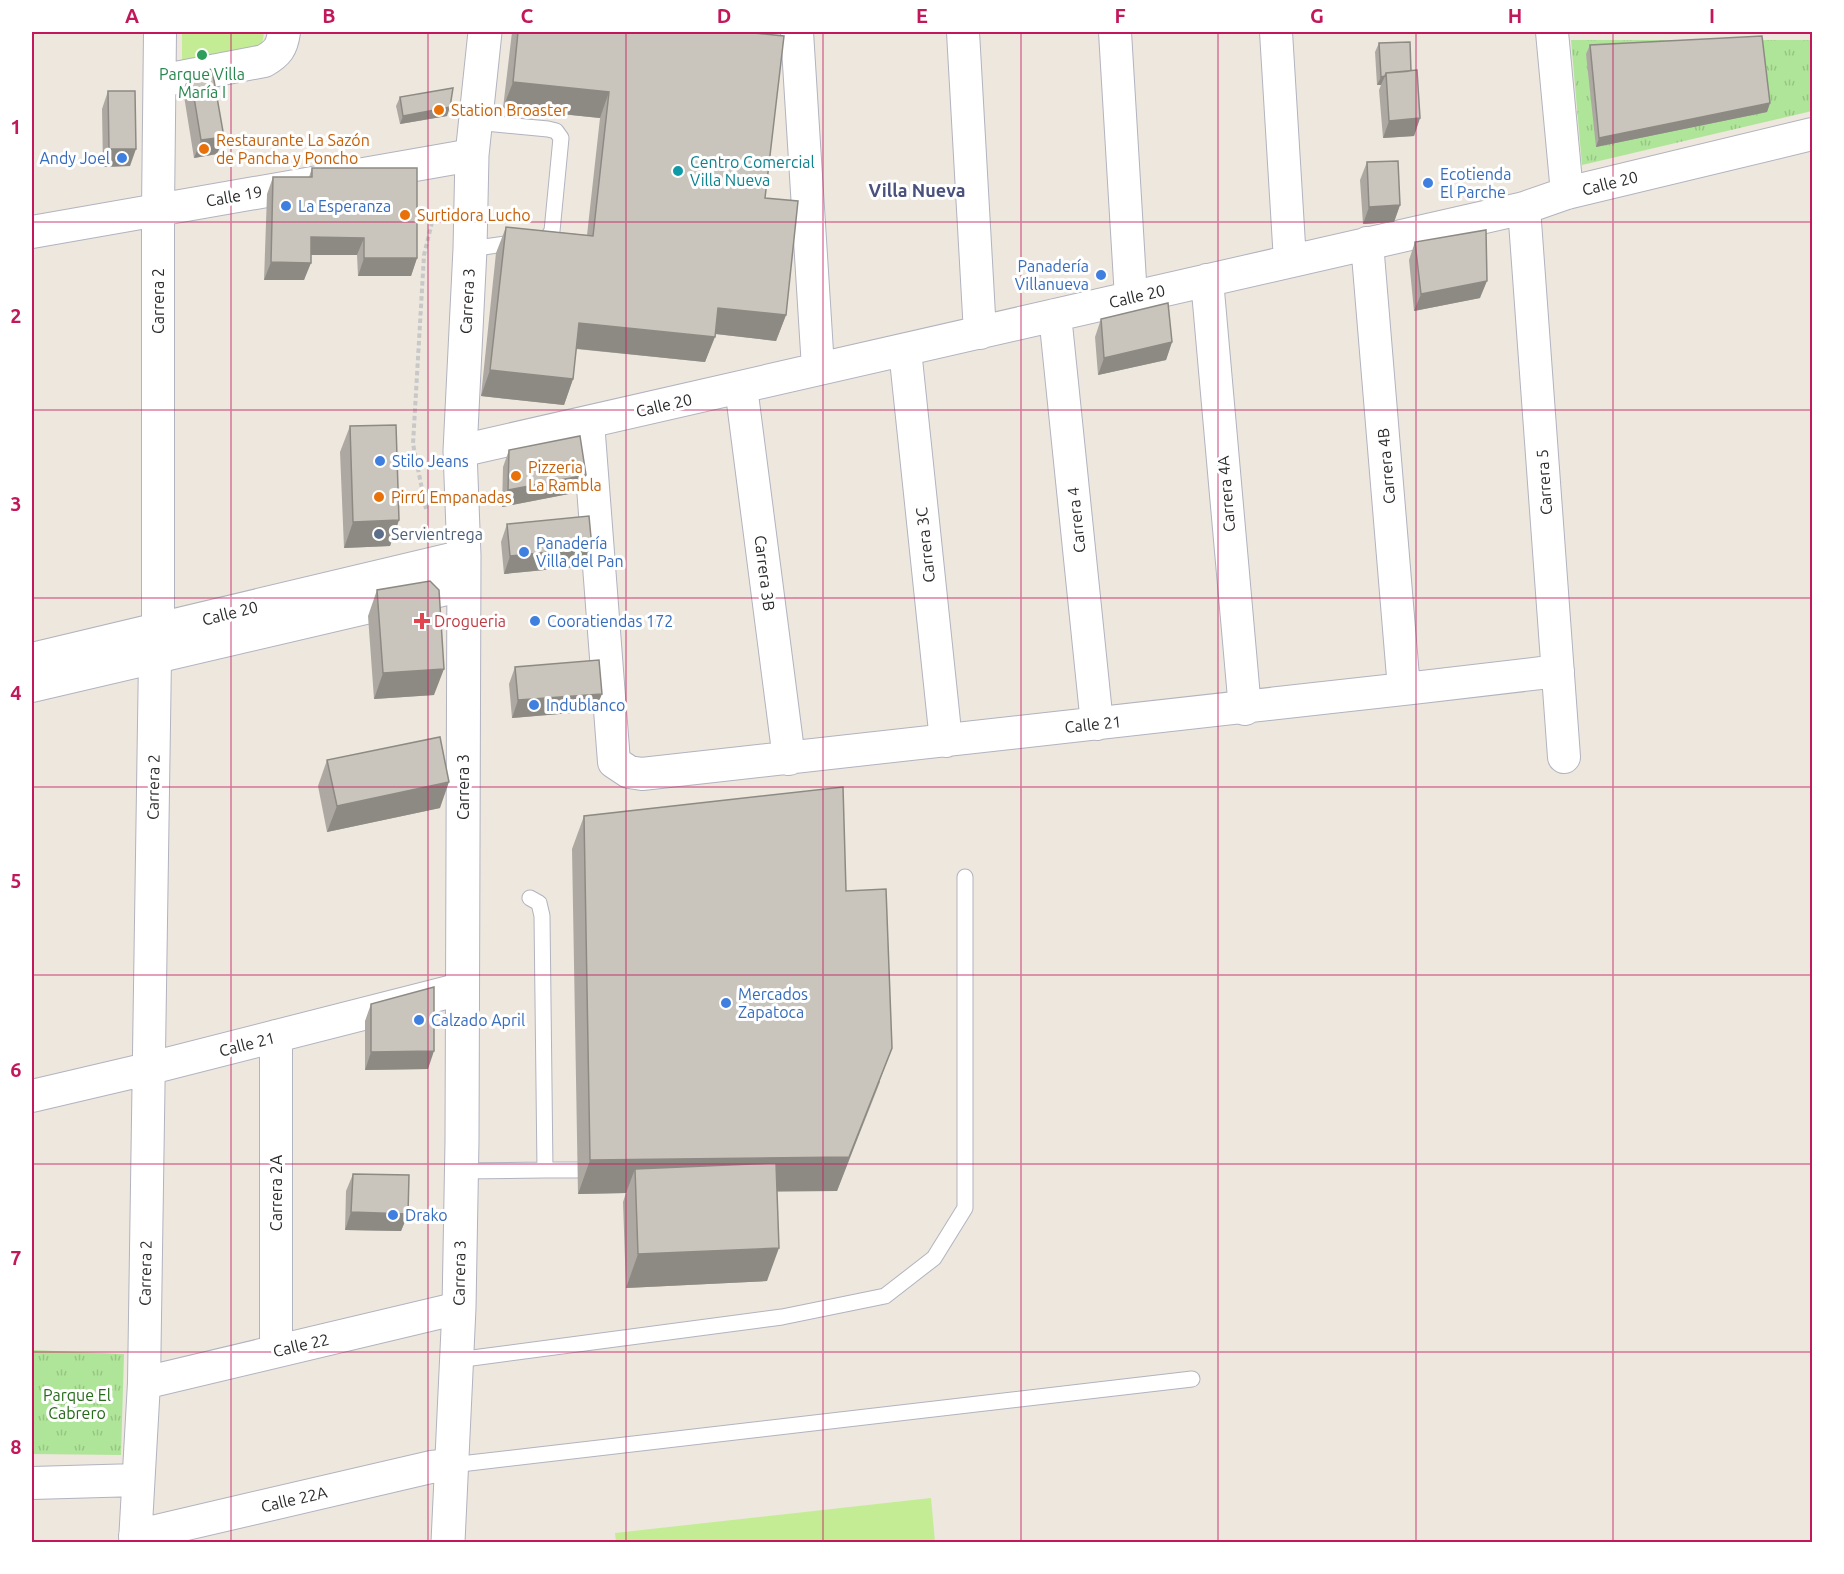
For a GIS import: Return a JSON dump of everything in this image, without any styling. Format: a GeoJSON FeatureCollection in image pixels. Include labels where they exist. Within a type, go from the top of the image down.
{"type":"FeatureCollection","features":[{"type":"Feature","properties":{"kind":"main road","name":"Carrera 3"},"geometry":{"type":"LineString","coordinates":[[448,1542],[459,1308],[461,1171],[464,571],[460,451],[470,249],[472,155],[484,32]]}},
{"type":"Feature","properties":{"kind":"street","name":"Carrera 2"},"geometry":{"type":"LineString","coordinates":[[135,1539],[144,1383],[147,1069],[156,644],[160,32]]}},
{"type":"Feature","properties":{"kind":"street"},"geometry":{"type":"LineString","coordinates":[[797,32],[818,368]]}},
{"type":"Feature","properties":{"kind":"street"},"geometry":{"type":"LineString","coordinates":[[963,32],[980,333]]}},
{"type":"Feature","properties":{"kind":"street"},"geometry":{"type":"LineString","coordinates":[[1115,32],[1131,298]]}},
{"type":"Feature","properties":{"kind":"street"},"geometry":{"type":"LineString","coordinates":[[1276,32],[1290,261]]}},
{"type":"Feature","properties":{"kind":"street"},"geometry":{"type":"LineString","coordinates":[[1552,32],[1567,193]]}},
{"type":"Feature","properties":{"kind":"street"},"geometry":{"type":"LineString","coordinates":[[160,81],[264,61],[280,43]]}},
{"type":"Feature","properties":{"kind":"street","name":"Calle 20"},"geometry":{"type":"LineString","coordinates":[[460,451],[1524,208],[1567,193],[1812,134]]}},
{"type":"Feature","properties":{"kind":"street","name":"Calle 19"},"geometry":{"type":"LineString","coordinates":[[32,232],[158,208],[472,155]]}},
{"type":"Feature","properties":{"kind":"street","name":"Carrera 5"},"geometry":{"type":"LineString","coordinates":[[1524,208],[1564,757]]}},
{"type":"Feature","properties":{"kind":"street","name":"Carrera 4B"},"geometry":{"type":"LineString","coordinates":[[1367,243],[1404,689]]}},
{"type":"Feature","properties":{"kind":"street","name":"Carrera 4A"},"geometry":{"type":"LineString","coordinates":[[1207,280],[1245,709]]}},
{"type":"Feature","properties":{"kind":"street","name":"Carrera 4"},"geometry":{"type":"LineString","coordinates":[[1055,315],[1097,724]]}},
{"type":"Feature","properties":{"kind":"street","name":"Carrera 3C"},"geometry":{"type":"LineString","coordinates":[[905,350],[946,741]]}},
{"type":"Feature","properties":{"kind":"street","name":"Carrera 3B"},"geometry":{"type":"LineString","coordinates":[[741,387],[789,759]]}},
{"type":"Feature","properties":{"kind":"street","name":"Calle 21"},"geometry":{"type":"LineString","coordinates":[[588,422],[614,762],[628,772],[642,774],[789,759],[1245,709],[1558,671]]}},
{"type":"Feature","properties":{"kind":"street","name":"Calle 20"},"geometry":{"type":"LineString","coordinates":[[32,686],[156,644],[464,571]]}},
{"type":"Feature","properties":{"kind":"street","name":"Calle 20"},"geometry":{"type":"LineString","coordinates":[[32,659],[156,644]]}},
{"type":"Feature","properties":{"kind":"street","name":"Calle 21"},"geometry":{"type":"LineString","coordinates":[[32,1096],[147,1069],[461,988]]}},
{"type":"Feature","properties":{"kind":"street","name":"Carrera 2A"},"geometry":{"type":"LineString","coordinates":[[276,1036],[276,1350]]}},
{"type":"Feature","properties":{"kind":"street","name":"Calle 22"},"geometry":{"type":"LineString","coordinates":[[144,1383],[459,1308]]}},
{"type":"Feature","properties":{"kind":"street","name":"Calle 22A"},"geometry":{"type":"LineString","coordinates":[[135,1539],[431,1467],[452,1465]]}},
{"type":"Feature","properties":{"kind":"street"},"geometry":{"type":"LineString","coordinates":[[32,1483],[138,1480]]}},
{"type":"Feature","properties":{"kind":"lane"},"geometry":{"type":"LineString","coordinates":[[470,249],[546,238],[552,231],[561,138],[556,131],[549,129],[475,122]]}},
{"type":"Feature","properties":{"kind":"lane"},"geometry":{"type":"LineString","coordinates":[[457,1360],[782,1317],[885,1296],[934,1258],[965,1208],[965,877]]}},
{"type":"Feature","properties":{"kind":"lane"},"geometry":{"type":"LineString","coordinates":[[530,898],[539,903],[542,916],[545,1170]]}},
{"type":"Feature","properties":{"kind":"lane"},"geometry":{"type":"LineString","coordinates":[[461,1171],[578,1170]]}},
{"type":"Feature","properties":{"kind":"lane"},"geometry":{"type":"LineString","coordinates":[[452,1465],[1192,1379]]}},
{"type":"Feature","properties":{"kind":"green space","name":"Parque Villa María I"},"geometry":{"type":"Polygon","coordinates":[[[182,32],[264,32],[262,45],[182,64],[182,32]]]}},
{"type":"Feature","properties":{"kind":"green space"},"geometry":{"type":"Polygon","coordinates":[[[1571,40],[1812,40],[1812,111],[1582,165],[1571,40]]]}},
{"type":"Feature","properties":{"kind":"green space","name":"Parque El Cabrero"},"geometry":{"type":"Polygon","coordinates":[[[32,1350],[124,1354],[121,1455],[32,1454],[32,1350]]]}},
{"type":"Feature","properties":{"kind":"green space"},"geometry":{"type":"Polygon","coordinates":[[[931,1498],[935,1542],[616,1542],[615,1533],[931,1498]]]}},
{"type":"Feature","properties":{"kind":"building","name":"Centro Comercial Villa Nueva"},"geometry":{"type":"Polygon","coordinates":[[[518,32],[743,32],[784,36],[765,198],[798,201],[786,315],[718,308],[715,337],[579,323],[573,379],[490,370],[506,227],[593,236],[609,92],[513,82],[518,32]]]}},
{"type":"Feature","properties":{"kind":"building"},"geometry":{"type":"Polygon","coordinates":[[[1762,36],[1770,103],[1599,138],[1590,45],[1762,36]]]}},
{"type":"Feature","properties":{"kind":"building"},"geometry":{"type":"Polygon","coordinates":[[[1410,42],[1411,71],[1386,73],[1381,77],[1379,43],[1410,42]]]}},
{"type":"Feature","properties":{"kind":"building"},"geometry":{"type":"Polygon","coordinates":[[[212,69],[224,137],[201,140],[190,73],[212,69]]]}},
{"type":"Feature","properties":{"kind":"building"},"geometry":{"type":"Polygon","coordinates":[[[1417,70],[1420,118],[1389,121],[1386,73],[1417,70]]]}},
{"type":"Feature","properties":{"kind":"building"},"geometry":{"type":"Polygon","coordinates":[[[453,88],[450,107],[403,116],[400,97],[453,88]]]}},
{"type":"Feature","properties":{"kind":"building"},"geometry":{"type":"Polygon","coordinates":[[[108,91],[135,91],[136,149],[109,149],[108,91]]]}},
{"type":"Feature","properties":{"kind":"building"},"geometry":{"type":"Polygon","coordinates":[[[1398,161],[1400,205],[1369,207],[1367,162],[1398,161]]]}},
{"type":"Feature","properties":{"kind":"building"},"geometry":{"type":"Polygon","coordinates":[[[312,168],[417,168],[417,258],[364,258],[364,238],[311,237],[311,263],[271,262],[273,177],[312,177],[312,168]]]}},
{"type":"Feature","properties":{"kind":"building"},"geometry":{"type":"Polygon","coordinates":[[[1486,230],[1487,281],[1421,294],[1415,242],[1486,230]]]}},
{"type":"Feature","properties":{"kind":"building"},"geometry":{"type":"Polygon","coordinates":[[[1168,303],[1172,342],[1104,358],[1101,319],[1168,303]]]}},
{"type":"Feature","properties":{"kind":"building"},"geometry":{"type":"Polygon","coordinates":[[[396,425],[399,520],[353,522],[350,426],[396,425]]]}},
{"type":"Feature","properties":{"kind":"building"},"geometry":{"type":"Polygon","coordinates":[[[580,436],[586,475],[508,490],[509,450],[580,436]]]}},
{"type":"Feature","properties":{"kind":"building"},"geometry":{"type":"Polygon","coordinates":[[[589,516],[592,548],[510,556],[507,524],[589,516]]]}},
{"type":"Feature","properties":{"kind":"building"},"geometry":{"type":"Polygon","coordinates":[[[430,581],[439,590],[444,669],[383,673],[377,590],[430,581]]]}},
{"type":"Feature","properties":{"kind":"building"},"geometry":{"type":"Polygon","coordinates":[[[599,660],[602,694],[518,700],[515,667],[599,660]]]}},
{"type":"Feature","properties":{"kind":"building"},"geometry":{"type":"Polygon","coordinates":[[[440,737],[449,782],[337,806],[327,760],[440,737]]]}},
{"type":"Feature","properties":{"kind":"building","name":"Mercados Zapatoca"},"geometry":{"type":"Polygon","coordinates":[[[843,787],[846,891],[886,889],[892,1048],[849,1157],[590,1160],[584,816],[843,787]]]}},
{"type":"Feature","properties":{"kind":"building"},"geometry":{"type":"Polygon","coordinates":[[[434,987],[434,1051],[371,1052],[371,1004],[434,987]]]}},
{"type":"Feature","properties":{"kind":"building"},"geometry":{"type":"Polygon","coordinates":[[[776,1163],[779,1248],[638,1254],[635,1169],[776,1163]]]}},
{"type":"Feature","properties":{"kind":"building"},"geometry":{"type":"Polygon","coordinates":[[[353,1174],[409,1175],[408,1214],[351,1212],[353,1174]]]}},
{"type":"Feature","properties":{"kind":"place","name":"Parque Villa María I"},"geometry":{"type":"Point","coordinates":[202,55]}},
{"type":"Feature","properties":{"kind":"place","name":"Station Broaster"},"geometry":{"type":"Point","coordinates":[439,110]}},
{"type":"Feature","properties":{"kind":"place","name":"Restaurante La Sazón de Pancha y Poncho"},"geometry":{"type":"Point","coordinates":[204,149]}},
{"type":"Feature","properties":{"kind":"place","name":"Andy Joel"},"geometry":{"type":"Point","coordinates":[122,158]}},
{"type":"Feature","properties":{"kind":"place","name":"Centro Comercial Villa Nueva"},"geometry":{"type":"Point","coordinates":[678,171]}},
{"type":"Feature","properties":{"kind":"place","name":"Ecotienda El Parche"},"geometry":{"type":"Point","coordinates":[1428,183]}},
{"type":"Feature","properties":{"kind":"place","name":"La Esperanza"},"geometry":{"type":"Point","coordinates":[286,206]}},
{"type":"Feature","properties":{"kind":"place","name":"Surtidora Lucho"},"geometry":{"type":"Point","coordinates":[405,215]}},
{"type":"Feature","properties":{"kind":"place","name":"Panadería Villanueva"},"geometry":{"type":"Point","coordinates":[1101,275]}},
{"type":"Feature","properties":{"kind":"place","name":"Stilo Jeans"},"geometry":{"type":"Point","coordinates":[380,461]}},
{"type":"Feature","properties":{"kind":"place","name":"Pizzeria La Rambla"},"geometry":{"type":"Point","coordinates":[516,476]}},
{"type":"Feature","properties":{"kind":"place","name":"Pirrú Empanadas"},"geometry":{"type":"Point","coordinates":[379,497]}},
{"type":"Feature","properties":{"kind":"place","name":"Servientrega"},"geometry":{"type":"Point","coordinates":[379,534]}},
{"type":"Feature","properties":{"kind":"place","name":"Panadería Villa del Pan"},"geometry":{"type":"Point","coordinates":[524,552]}},
{"type":"Feature","properties":{"kind":"place","name":"Drogueria"},"geometry":{"type":"Point","coordinates":[422,621]}},
{"type":"Feature","properties":{"kind":"place","name":"Cooratiendas 172"},"geometry":{"type":"Point","coordinates":[535,621]}},
{"type":"Feature","properties":{"kind":"place","name":"Indublanco"},"geometry":{"type":"Point","coordinates":[534,705]}},
{"type":"Feature","properties":{"kind":"place","name":"Mercados Zapatoca"},"geometry":{"type":"Point","coordinates":[726,1003]}},
{"type":"Feature","properties":{"kind":"place","name":"Calzado April"},"geometry":{"type":"Point","coordinates":[419,1020]}},
{"type":"Feature","properties":{"kind":"place","name":"Drako"},"geometry":{"type":"Point","coordinates":[393,1215]}},
{"type":"Feature","properties":{"kind":"district","name":"Villa Nueva"},"geometry":{"type":"Point","coordinates":[917,190]}}]}
